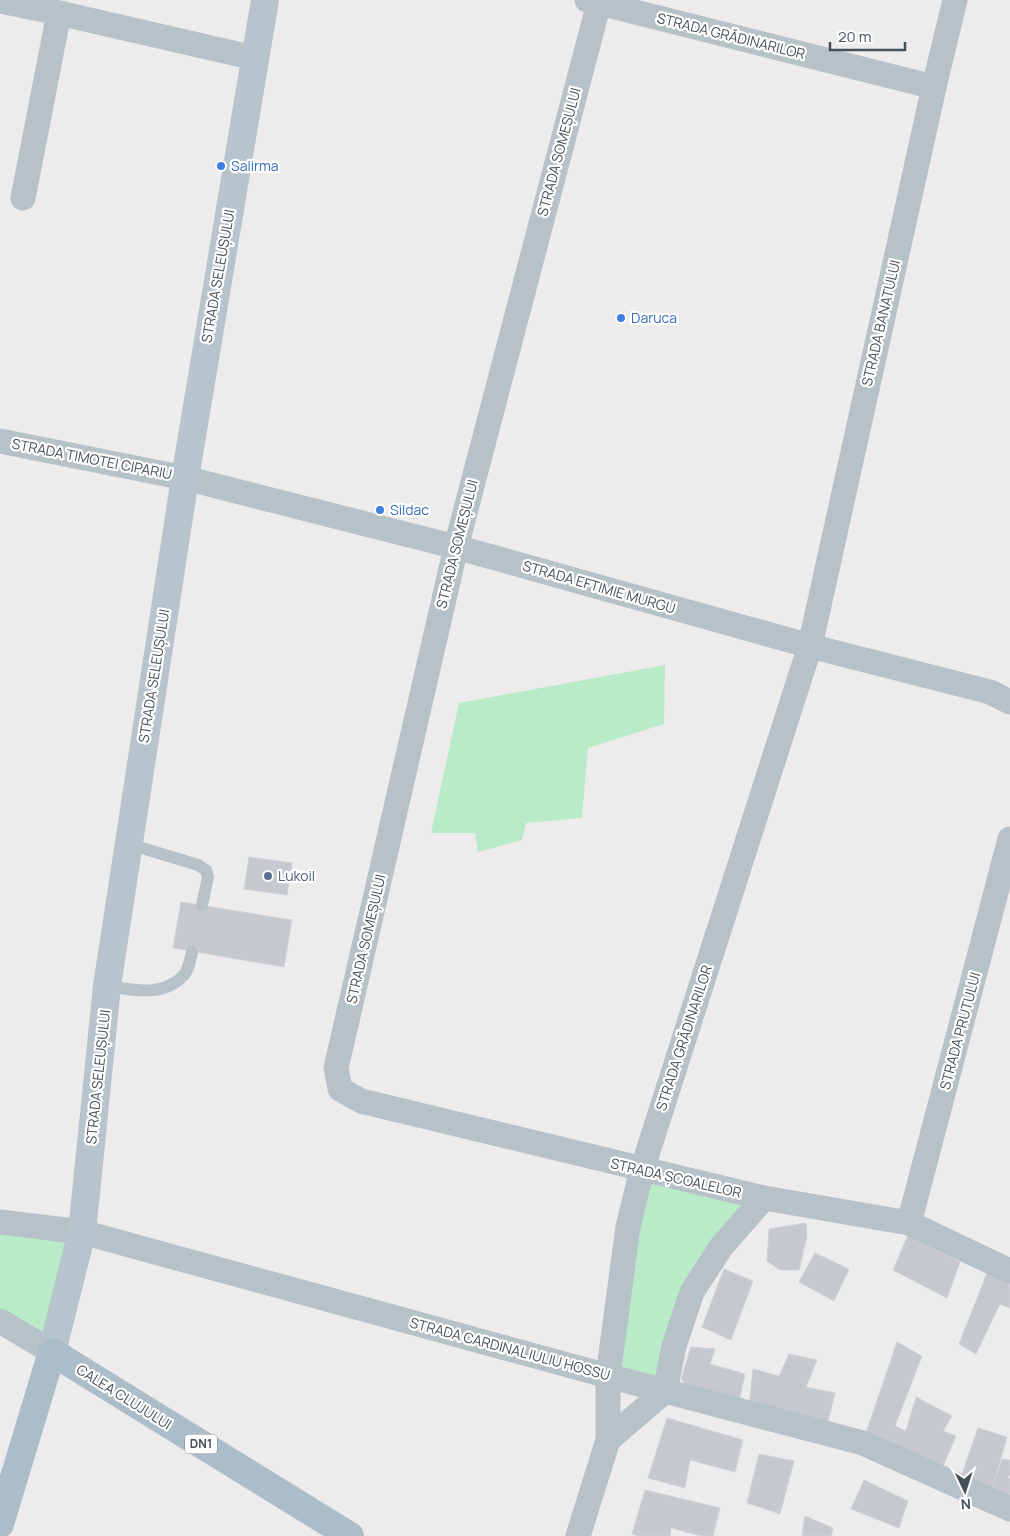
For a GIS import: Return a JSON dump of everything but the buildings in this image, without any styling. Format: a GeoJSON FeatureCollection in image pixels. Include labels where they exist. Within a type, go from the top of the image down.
{"type":"FeatureCollection","features":[{"type":"Feature","properties":{"kind":"main road","name":"STRADA SELEUȘULUI"},"geometry":{"type":"LineString","coordinates":[[52,1352],[82,1232],[107,986],[185,478],[265,0]]}},
{"type":"Feature","properties":{"kind":"main road"},"geometry":{"type":"LineString","coordinates":[[0,1524],[52,1352]]}},
{"type":"Feature","properties":{"kind":"main road","name":"CALEA CLUJULUI"},"geometry":{"type":"LineString","coordinates":[[52,1352],[350,1536]]}},
{"type":"Feature","properties":{"kind":"street","name":"STRADA BANATULUI"},"geometry":{"type":"LineString","coordinates":[[810,646],[955,0]]}},
{"type":"Feature","properties":{"kind":"street"},"geometry":{"type":"LineString","coordinates":[[0,1],[255,58]]}},
{"type":"Feature","properties":{"kind":"street","name":"STRADA GRĂDINARILOR"},"geometry":{"type":"LineString","coordinates":[[593,2],[934,88]]}},
{"type":"Feature","properties":{"kind":"street","name":"STRADA SOMEȘULUI"},"geometry":{"type":"LineString","coordinates":[[340,1089],[336,1068],[456,546],[593,2]]}},
{"type":"Feature","properties":{"kind":"street"},"geometry":{"type":"LineString","coordinates":[[23,198],[59,13]]}},
{"type":"Feature","properties":{"kind":"street","name":"STRADA TIMOTEI CIPARIU"},"geometry":{"type":"LineString","coordinates":[[0,441],[185,478]]}},
{"type":"Feature","properties":{"kind":"street","name":"STRADA EFTIMIE MURGU"},"geometry":{"type":"LineString","coordinates":[[185,478],[456,546],[810,646],[990,692],[1010,702]]}},
{"type":"Feature","properties":{"kind":"street","name":"STRADA GRĂDINARILOR"},"geometry":{"type":"LineString","coordinates":[[578,1536],[608,1440],[608,1376],[628,1227],[642,1170],[810,646]]}},
{"type":"Feature","properties":{"kind":"street","name":"STRADA PRUTULUI"},"geometry":{"type":"LineString","coordinates":[[909,1223],[1010,839]]}},
{"type":"Feature","properties":{"kind":"street","name":"STRADA ȘCOALELOR"},"geometry":{"type":"LineString","coordinates":[[340,1089],[361,1101],[642,1170],[764,1198],[909,1223],[1010,1271]]}},
{"type":"Feature","properties":{"kind":"street"},"geometry":{"type":"LineString","coordinates":[[608,1440],[665,1392],[674,1346],[692,1292],[721,1247],[764,1198]]}},
{"type":"Feature","properties":{"kind":"street","name":"STRADA CARDINAL IULIU HOSSU"},"geometry":{"type":"LineString","coordinates":[[0,1222],[82,1232],[665,1392],[863,1443],[1010,1510]]}},
{"type":"Feature","properties":{"kind":"street","name":"CALEA CLUJULUI"},"geometry":{"type":"LineString","coordinates":[[0,1321],[52,1352]]}},
{"type":"Feature","properties":{"kind":"lane"},"geometry":{"type":"LineString","coordinates":[[129,844],[198,865],[206,870],[208,877],[202,905]]}},
{"type":"Feature","properties":{"kind":"lane"},"geometry":{"type":"LineString","coordinates":[[107,986],[141,991],[156,990],[168,986],[183,977],[192,952]]}},
{"type":"Feature","properties":{"kind":"green space"},"geometry":{"type":"Polygon","coordinates":[[[665,665],[664,724],[588,748],[582,818],[526,823],[522,840],[478,852],[475,833],[431,833],[459,703],[665,665]]]}},
{"type":"Feature","properties":{"kind":"green space"},"geometry":{"type":"Polygon","coordinates":[[[642,1170],[764,1198],[721,1247],[665,1391],[608,1376],[642,1170]]]}},
{"type":"Feature","properties":{"kind":"green space"},"geometry":{"type":"Polygon","coordinates":[[[0,1222],[82,1232],[52,1352],[0,1321],[0,1222]]]}},
{"type":"Feature","properties":{"kind":"place","name":"Salirma"},"geometry":{"type":"Point","coordinates":[221,166]}},
{"type":"Feature","properties":{"kind":"place","name":"Daruca"},"geometry":{"type":"Point","coordinates":[621,318]}},
{"type":"Feature","properties":{"kind":"place","name":"Sildac"},"geometry":{"type":"Point","coordinates":[380,510]}},
{"type":"Feature","properties":{"kind":"place","name":"Lukoil"},"geometry":{"type":"Point","coordinates":[268,876]}}]}
